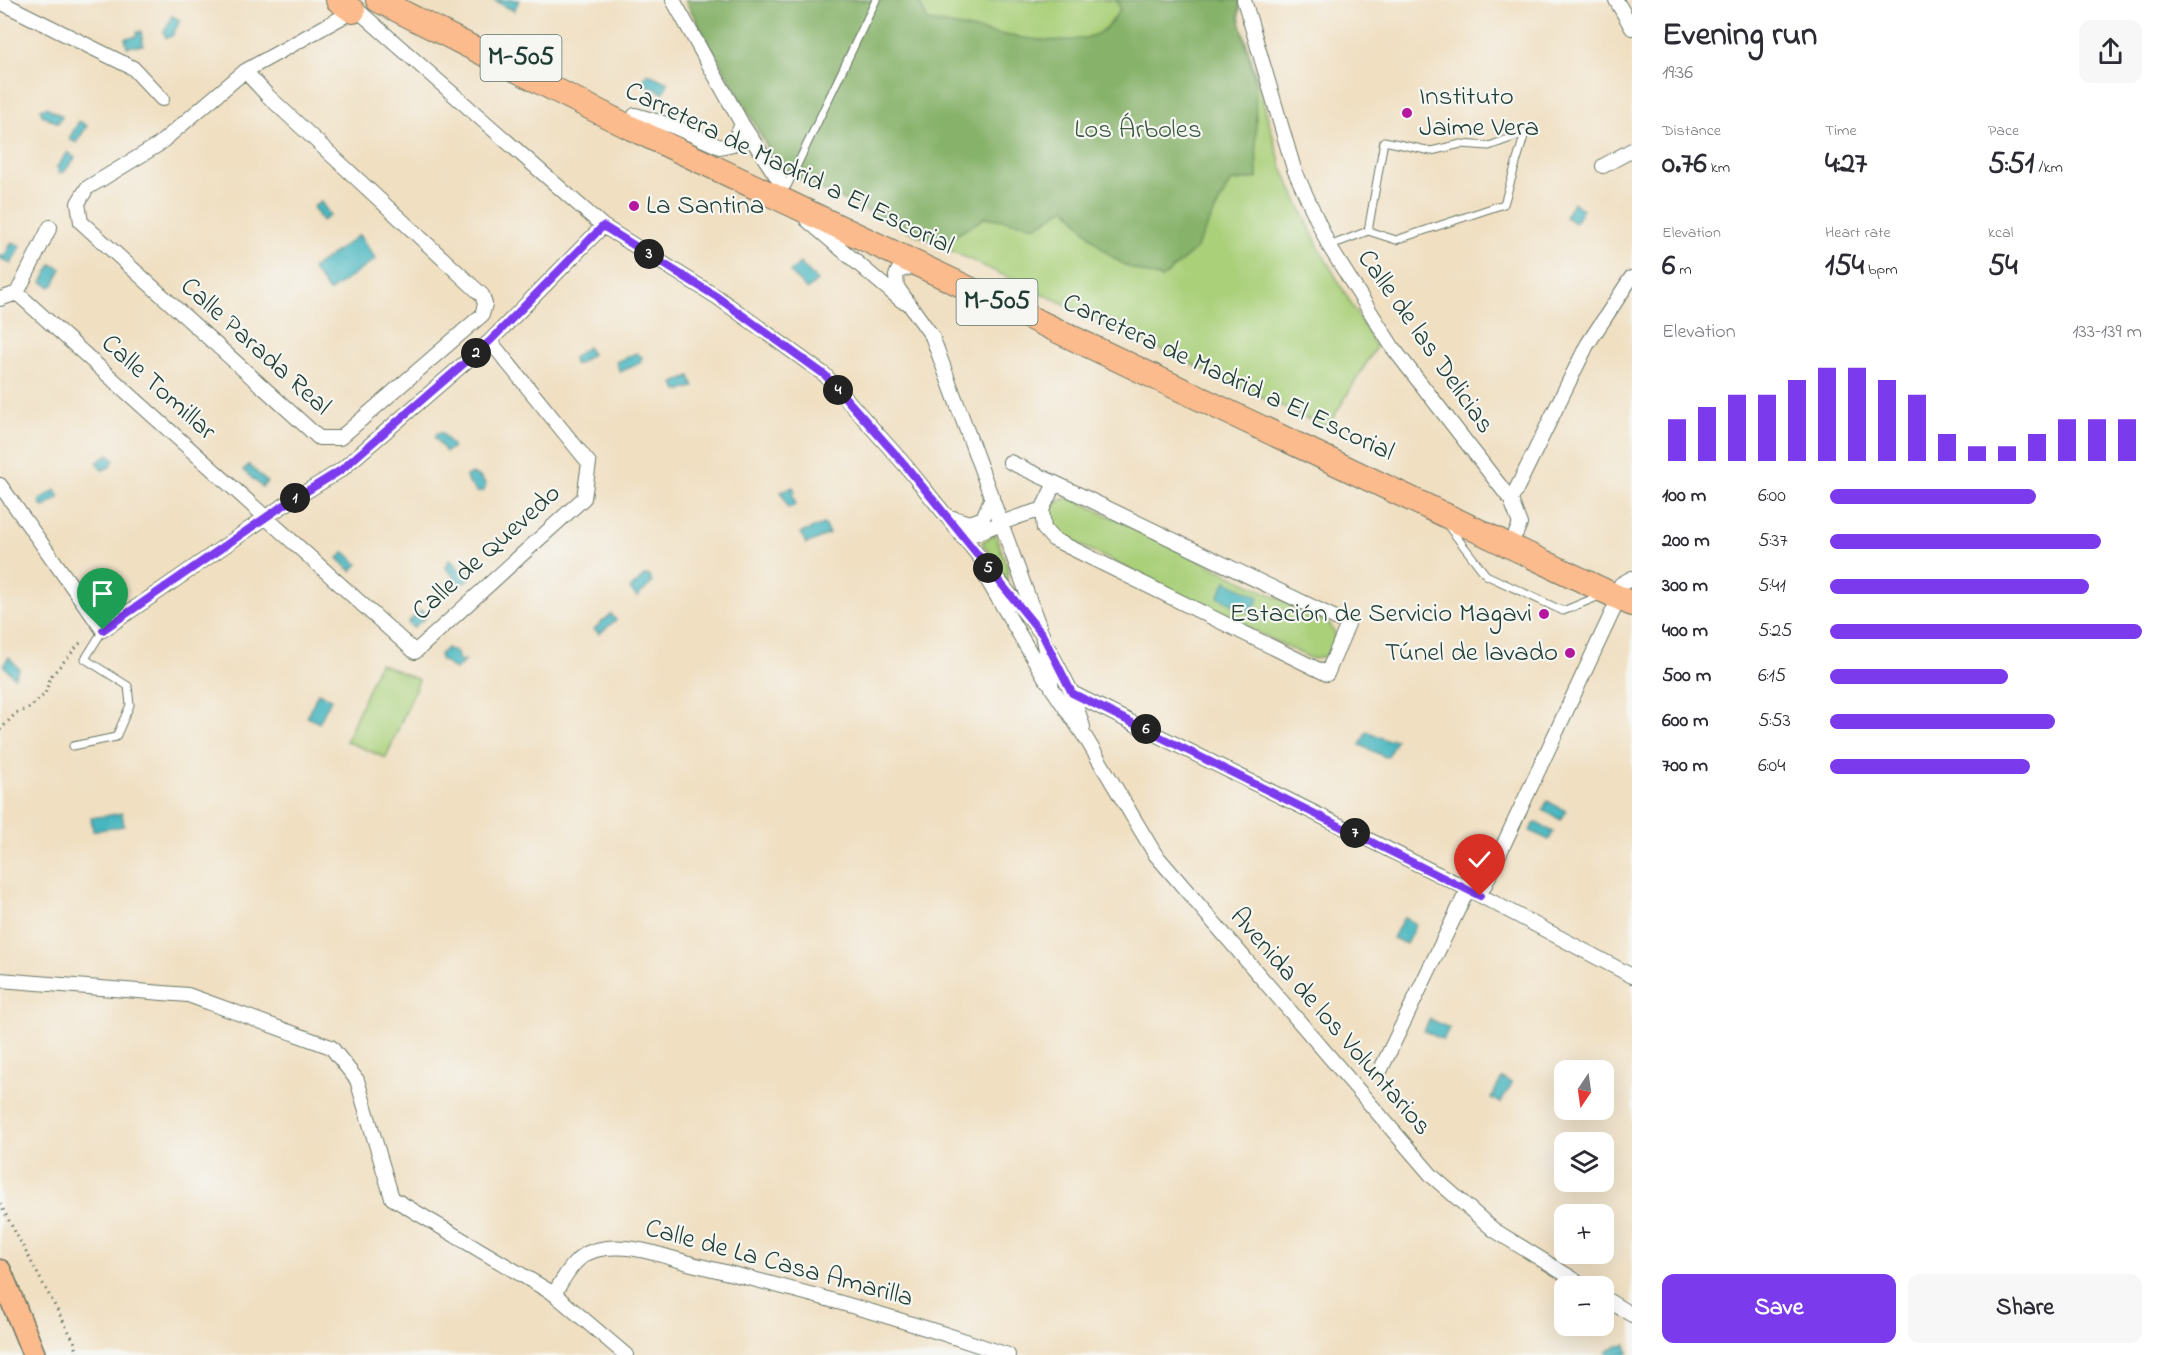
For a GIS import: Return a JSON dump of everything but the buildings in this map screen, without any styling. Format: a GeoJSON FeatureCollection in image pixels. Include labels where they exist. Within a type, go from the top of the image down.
{"type":"FeatureCollection","features":[{"type":"Feature","properties":{"kind":"highway","name":"Carretera de Madrid a El Escorial"},"geometry":{"type":"LineString","coordinates":[[378,0],[1516,533],[1627,590]]}},
{"type":"Feature","properties":{"kind":"highway","name":"Carretera de Madrid a El Escorial"},"geometry":{"type":"LineString","coordinates":[[407,0],[785,191],[917,265],[1431,506],[1627,590]]}},
{"type":"Feature","properties":{"kind":"main road"},"geometry":{"type":"LineString","coordinates":[[0,1271],[34,1355]]}},
{"type":"Feature","properties":{"kind":"street","name":"Avenida de los Voluntarios"},"geometry":{"type":"LineString","coordinates":[[673,0],[742,124],[785,191],[918,316]]}},
{"type":"Feature","properties":{"kind":"street","name":"Calle de las Delicias"},"geometry":{"type":"LineString","coordinates":[[1244,0],[1294,170],[1329,246],[1393,348],[1511,500],[1520,524],[1516,533]]}},
{"type":"Feature","properties":{"kind":"street"},"geometry":{"type":"LineString","coordinates":[[1616,0],[1632,28]]}},
{"type":"Feature","properties":{"kind":"street"},"geometry":{"type":"LineString","coordinates":[[0,2],[133,68],[162,99]]}},
{"type":"Feature","properties":{"kind":"street"},"geometry":{"type":"LineString","coordinates":[[345,6],[361,13],[603,226],[717,297],[825,375],[905,465],[1042,634]]}},
{"type":"Feature","properties":{"kind":"street","name":"Calle Parada Real"},"geometry":{"type":"LineString","coordinates":[[245,71],[268,96],[482,295],[485,304],[482,315],[340,438],[318,438],[81,222],[78,203],[87,188],[158,145],[245,71],[345,6]]}},
{"type":"Feature","properties":{"kind":"street"},"geometry":{"type":"LineString","coordinates":[[635,116],[673,126],[720,147],[733,144],[742,124]]}},
{"type":"Feature","properties":{"kind":"street"},"geometry":{"type":"LineString","coordinates":[[1603,166],[1632,150]]}},
{"type":"Feature","properties":{"kind":"street"},"geometry":{"type":"LineString","coordinates":[[0,485],[103,630],[341,470],[490,341],[603,226]]}},
{"type":"Feature","properties":{"kind":"street"},"geometry":{"type":"LineString","coordinates":[[0,299],[17,293],[50,227]]}},
{"type":"Feature","properties":{"kind":"street","name":"Avenida de los Voluntarios"},"geometry":{"type":"LineString","coordinates":[[917,265],[903,267],[896,276],[901,293],[932,336],[1002,520],[1042,634],[1072,693],[1087,740]]}},
{"type":"Feature","properties":{"kind":"street"},"geometry":{"type":"LineString","coordinates":[[1511,500],[1587,345],[1631,278]]}},
{"type":"Feature","properties":{"kind":"street","name":"Calle Tomillar"},"geometry":{"type":"LineString","coordinates":[[17,293],[415,652]]}},
{"type":"Feature","properties":{"kind":"street","name":"Calle de Quevedo"},"geometry":{"type":"LineString","coordinates":[[415,652],[584,498],[589,463],[490,341]]}},
{"type":"Feature","properties":{"kind":"street"},"geometry":{"type":"LineString","coordinates":[[1010,462],[1055,483],[1348,624],[1327,674],[1053,539],[1044,529],[1042,510],[1055,483]]}},
{"type":"Feature","properties":{"kind":"street"},"geometry":{"type":"LineString","coordinates":[[946,516],[970,523],[982,518],[992,497]]}},
{"type":"Feature","properties":{"kind":"street"},"geometry":{"type":"LineString","coordinates":[[963,538],[989,529],[1002,520],[1042,510]]}},
{"type":"Feature","properties":{"kind":"street"},"geometry":{"type":"LineString","coordinates":[[963,538],[1052,688]]}},
{"type":"Feature","properties":{"kind":"street"},"geometry":{"type":"LineString","coordinates":[[1381,1069],[1474,892],[1627,590]]}},
{"type":"Feature","properties":{"kind":"street","name":"Avenida de los Voluntarios"},"geometry":{"type":"LineString","coordinates":[[1042,634],[1052,688],[1087,740],[1155,854],[1432,1176],[1494,1230],[1568,1276]]}},
{"type":"Feature","properties":{"kind":"street"},"geometry":{"type":"LineString","coordinates":[[1072,693],[1474,892],[1632,976]]}},
{"type":"Feature","properties":{"kind":"street"},"geometry":{"type":"LineString","coordinates":[[0,980],[188,995],[331,1047],[357,1080],[392,1198],[554,1294],[626,1355]]}},
{"type":"Feature","properties":{"kind":"street","name":"Calle de La Casa Amarilla"},"geometry":{"type":"LineString","coordinates":[[554,1294],[575,1262],[593,1251],[622,1247],[747,1277],[927,1328],[1008,1355]]}},
{"type":"Feature","properties":{"kind":"street"},"geometry":{"type":"LineString","coordinates":[[1614,1304],[1632,1316]]}},
{"type":"Feature","properties":{"kind":"lane"},"geometry":{"type":"LineString","coordinates":[[785,191],[876,0]]}},
{"type":"Feature","properties":{"kind":"lane"},"geometry":{"type":"LineString","coordinates":[[1329,246],[1368,231],[1396,240],[1504,204],[1525,133],[1490,146],[1461,144],[1431,151],[1384,141],[1368,231]]}},
{"type":"Feature","properties":{"kind":"lane"},"geometry":{"type":"LineString","coordinates":[[1431,506],[1486,575],[1563,610],[1593,596],[1627,590]]}},
{"type":"Feature","properties":{"kind":"lane"},"geometry":{"type":"LineString","coordinates":[[73,746],[116,737],[130,705],[128,686],[85,659],[103,630]]}},
{"type":"Feature","properties":{"kind":"path"},"geometry":{"type":"LineString","coordinates":[[0,730],[16,714],[29,708],[45,694],[51,676],[78,643],[103,630]]}},
{"type":"Feature","properties":{"kind":"path"},"geometry":{"type":"LineString","coordinates":[[0,1204],[75,1343],[78,1355]]}},
{"type":"Feature","properties":{"kind":"green space","name":"Los Árboles"},"geometry":{"type":"Polygon","coordinates":[[[685,0],[1240,0],[1239,17],[1282,168],[1318,246],[1376,347],[1327,428],[780,170],[685,0]]]}},
{"type":"Feature","properties":{"kind":"green space","name":"Los Árboles"},"geometry":{"type":"Polygon","coordinates":[[[685,0],[918,0],[928,21],[1021,38],[1070,40],[1091,36],[1106,28],[1120,9],[1116,0],[1240,0],[1239,17],[1255,80],[1257,178],[1230,182],[1195,250],[1162,278],[1130,267],[1107,253],[1066,207],[1037,226],[986,217],[940,245],[780,170],[685,0]]]}},
{"type":"Feature","properties":{"kind":"green space"},"geometry":{"type":"Polygon","coordinates":[[[1067,498],[1074,499],[1325,621],[1333,629],[1335,637],[1329,655],[1316,659],[1310,658],[1057,534],[1050,524],[1050,513],[1056,504],[1067,498]]]}},
{"type":"Feature","properties":{"kind":"green space"},"geometry":{"type":"Polygon","coordinates":[[[995,534],[1008,568],[1007,582],[982,542],[995,534]]]}},
{"type":"Feature","properties":{"kind":"green space"},"geometry":{"type":"Polygon","coordinates":[[[379,663],[419,680],[386,758],[346,741],[379,663]]]}},
{"type":"Feature","properties":{"kind":"water"},"geometry":{"type":"Polygon","coordinates":[[[494,0],[519,0],[514,11],[494,0]]]}},
{"type":"Feature","properties":{"kind":"water"},"geometry":{"type":"Polygon","coordinates":[[[172,16],[180,20],[172,36],[166,38],[164,32],[172,16]]]}},
{"type":"Feature","properties":{"kind":"water"},"geometry":{"type":"Polygon","coordinates":[[[141,31],[143,45],[127,47],[125,38],[137,36],[137,32],[141,31]]]}},
{"type":"Feature","properties":{"kind":"water"},"geometry":{"type":"Polygon","coordinates":[[[647,73],[668,83],[663,93],[642,83],[647,73]]]}},
{"type":"Feature","properties":{"kind":"water"},"geometry":{"type":"Polygon","coordinates":[[[46,107],[62,116],[58,123],[42,115],[41,109],[46,107]]]}},
{"type":"Feature","properties":{"kind":"water"},"geometry":{"type":"Polygon","coordinates":[[[79,121],[87,126],[76,143],[69,139],[79,121]]]}},
{"type":"Feature","properties":{"kind":"water"},"geometry":{"type":"Polygon","coordinates":[[[68,152],[75,158],[64,172],[59,173],[57,167],[68,152]]]}},
{"type":"Feature","properties":{"kind":"water"},"geometry":{"type":"Polygon","coordinates":[[[321,202],[330,215],[322,221],[313,207],[321,202]]]}},
{"type":"Feature","properties":{"kind":"water"},"geometry":{"type":"Polygon","coordinates":[[[1573,203],[1583,209],[1575,223],[1565,217],[1573,203]]]}},
{"type":"Feature","properties":{"kind":"water"},"geometry":{"type":"Polygon","coordinates":[[[359,235],[376,259],[329,292],[312,269],[359,235]]]}},
{"type":"Feature","properties":{"kind":"water"},"geometry":{"type":"Polygon","coordinates":[[[12,242],[21,246],[11,264],[0,258],[0,255],[4,257],[12,242]]]}},
{"type":"Feature","properties":{"kind":"water"},"geometry":{"type":"Polygon","coordinates":[[[800,263],[817,281],[807,290],[790,272],[800,263]]]}},
{"type":"Feature","properties":{"kind":"water"},"geometry":{"type":"Polygon","coordinates":[[[52,264],[61,269],[54,285],[50,287],[42,282],[52,264]]]}},
{"type":"Feature","properties":{"kind":"water"},"geometry":{"type":"Polygon","coordinates":[[[587,347],[592,354],[578,364],[574,364],[573,358],[587,347]]]}},
{"type":"Feature","properties":{"kind":"water"},"geometry":{"type":"Polygon","coordinates":[[[636,353],[642,357],[640,363],[620,372],[616,362],[636,353]]]}},
{"type":"Feature","properties":{"kind":"water"},"geometry":{"type":"Polygon","coordinates":[[[690,376],[694,387],[677,391],[674,383],[690,376]]]}},
{"type":"Feature","properties":{"kind":"water"},"geometry":{"type":"Polygon","coordinates":[[[437,433],[442,433],[453,447],[446,452],[435,438],[437,433]]]}},
{"type":"Feature","properties":{"kind":"water"},"geometry":{"type":"Polygon","coordinates":[[[108,454],[114,460],[110,467],[102,470],[97,463],[108,454]]]}},
{"type":"Feature","properties":{"kind":"water"},"geometry":{"type":"Polygon","coordinates":[[[249,465],[267,482],[262,487],[243,470],[249,465]]]}},
{"type":"Feature","properties":{"kind":"water"},"geometry":{"type":"Polygon","coordinates":[[[471,474],[480,477],[486,485],[484,491],[477,492],[467,481],[466,476],[471,474]]]}},
{"type":"Feature","properties":{"kind":"water"},"geometry":{"type":"Polygon","coordinates":[[[793,487],[795,492],[792,493],[796,505],[788,508],[781,492],[793,487]]]}},
{"type":"Feature","properties":{"kind":"water"},"geometry":{"type":"Polygon","coordinates":[[[55,490],[60,497],[45,507],[41,506],[40,500],[55,490]]]}},
{"type":"Feature","properties":{"kind":"water"},"geometry":{"type":"Polygon","coordinates":[[[824,524],[829,534],[806,544],[801,533],[824,524]]]}},
{"type":"Feature","properties":{"kind":"water"},"geometry":{"type":"Polygon","coordinates":[[[345,552],[358,564],[351,571],[338,558],[345,552]]]}},
{"type":"Feature","properties":{"kind":"water"},"geometry":{"type":"Polygon","coordinates":[[[449,560],[455,562],[458,569],[468,571],[469,579],[461,584],[446,568],[449,560]]]}},
{"type":"Feature","properties":{"kind":"water"},"geometry":{"type":"Polygon","coordinates":[[[645,575],[650,576],[652,583],[637,597],[630,589],[645,575]]]}},
{"type":"Feature","properties":{"kind":"water"},"geometry":{"type":"Polygon","coordinates":[[[1226,581],[1259,597],[1251,613],[1218,597],[1226,581]]]}},
{"type":"Feature","properties":{"kind":"water"},"geometry":{"type":"Polygon","coordinates":[[[422,610],[427,616],[413,628],[408,622],[422,610]]]}},
{"type":"Feature","properties":{"kind":"water"},"geometry":{"type":"Polygon","coordinates":[[[611,614],[616,620],[599,634],[594,629],[611,614]]]}},
{"type":"Feature","properties":{"kind":"water"},"geometry":{"type":"Polygon","coordinates":[[[447,648],[457,653],[459,661],[465,660],[456,670],[440,659],[440,654],[447,648]]]}},
{"type":"Feature","properties":{"kind":"water"},"geometry":{"type":"Polygon","coordinates":[[[9,657],[19,669],[14,677],[3,665],[9,657]]]}},
{"type":"Feature","properties":{"kind":"water"},"geometry":{"type":"Polygon","coordinates":[[[318,693],[331,699],[319,723],[307,717],[318,693]]]}},
{"type":"Feature","properties":{"kind":"water"},"geometry":{"type":"Polygon","coordinates":[[[1367,731],[1388,741],[1396,740],[1388,756],[1385,757],[1360,745],[1367,731]]]}},
{"type":"Feature","properties":{"kind":"water"},"geometry":{"type":"Polygon","coordinates":[[[1547,801],[1566,811],[1561,820],[1543,810],[1547,801]]]}},
{"type":"Feature","properties":{"kind":"water"},"geometry":{"type":"Polygon","coordinates":[[[122,813],[124,826],[93,831],[91,818],[122,813]]]}},
{"type":"Feature","properties":{"kind":"water"},"geometry":{"type":"Polygon","coordinates":[[[1535,822],[1553,832],[1549,840],[1530,831],[1535,822]]]}},
{"type":"Feature","properties":{"kind":"water"},"geometry":{"type":"Polygon","coordinates":[[[1404,917],[1416,924],[1406,944],[1393,938],[1404,917]]]}},
{"type":"Feature","properties":{"kind":"water"},"geometry":{"type":"Polygon","coordinates":[[[1430,1019],[1449,1028],[1443,1040],[1424,1031],[1430,1019]]]}},
{"type":"Feature","properties":{"kind":"water"},"geometry":{"type":"Polygon","coordinates":[[[1502,1078],[1512,1083],[1501,1103],[1491,1098],[1502,1078]]]}},
{"type":"Feature","properties":{"kind":"water"},"geometry":{"type":"Polygon","coordinates":[[[1626,1345],[1628,1354],[1608,1355],[1606,1352],[1617,1346],[1626,1345]]]}},
{"type":"Feature","properties":{"kind":"place","name":"Instituto Jaime Vera"},"geometry":{"type":"Point","coordinates":[1407,113]}},
{"type":"Feature","properties":{"kind":"place","name":"La Santina"},"geometry":{"type":"Point","coordinates":[634,206]}},
{"type":"Feature","properties":{"kind":"place","name":"Estación de Servicio Magavi"},"geometry":{"type":"Point","coordinates":[1544,614]}},
{"type":"Feature","properties":{"kind":"place","name":"Túnel de lavado"},"geometry":{"type":"Point","coordinates":[1570,653]}},
{"type":"Feature","properties":{"kind":"route"},"geometry":{"type":"LineString","coordinates":[[103,630],[278,509],[341,470],[490,341],[603,226],[717,297],[825,375],[905,465],[1042,634],[1072,693],[1480,896]]}}]}
